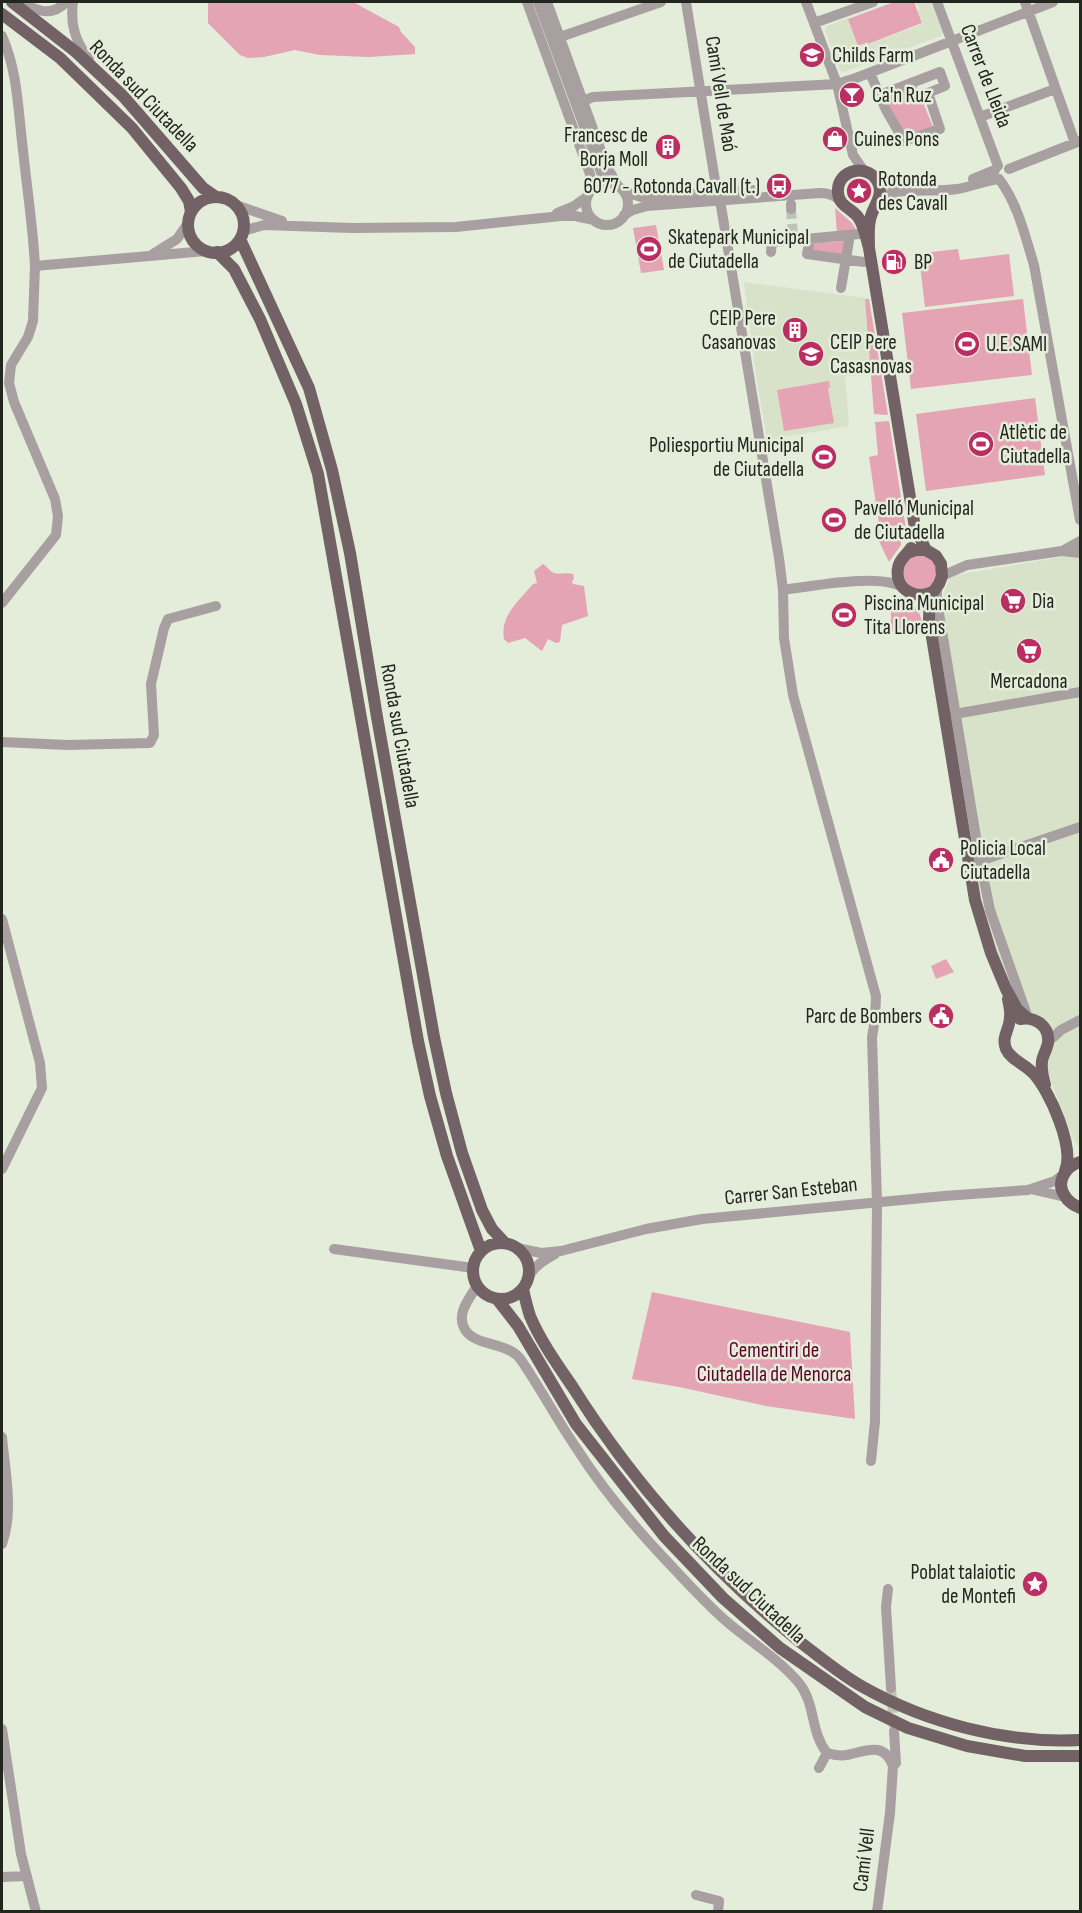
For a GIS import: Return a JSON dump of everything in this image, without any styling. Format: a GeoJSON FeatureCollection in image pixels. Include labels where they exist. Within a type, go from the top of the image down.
{"type":"FeatureCollection","features":[{"type":"Feature","properties":{"kind":"main road","name":"Ronda sud Ciutadella"},"geometry":{"type":"LineString","coordinates":[[12,2],[76,52],[123,96],[203,188],[216,197]]}},
{"type":"Feature","properties":{"kind":"main road","name":"Ronda sud Ciutadella"},"geometry":{"type":"LineString","coordinates":[[2,14],[60,58],[132,128],[181,188],[189,201],[190,217]]}},
{"type":"Feature","properties":{"kind":"main road"},"geometry":{"type":"LineString","coordinates":[[869,248],[870,219],[880,190],[872,175],[864,171],[852,171],[843,178],[838,188],[846,206],[860,219],[869,248],[915,529],[926,550]]}},
{"type":"Feature","properties":{"kind":"main road"},"geometry":{"type":"LineString","coordinates":[[216,197],[226,198],[236,205],[244,222],[242,235],[228,250],[212,252],[196,244],[189,231],[190,217],[197,204],[205,199],[216,197]]}},
{"type":"Feature","properties":{"kind":"main road"},"geometry":{"type":"LineString","coordinates":[[846,206],[860,212],[866,211],[877,202]]}},
{"type":"Feature","properties":{"kind":"main road","name":"Ronda sud Ciutadella"},"geometry":{"type":"LineString","coordinates":[[242,235],[309,388],[332,470],[350,553],[385,764],[446,1093],[462,1153],[482,1210],[492,1229],[505,1243]]}},
{"type":"Feature","properties":{"kind":"main road","name":"Ronda sud Ciutadella"},"geometry":{"type":"LineString","coordinates":[[212,252],[234,269],[260,319],[296,404],[318,474],[418,1041],[430,1096],[447,1156],[481,1251]]}},
{"type":"Feature","properties":{"kind":"main road"},"geometry":{"type":"LineString","coordinates":[[915,529],[912,547],[898,567],[898,579],[902,587],[917,595],[926,595],[938,585]]}},
{"type":"Feature","properties":{"kind":"main road"},"geometry":{"type":"LineString","coordinates":[[908,553],[916,550],[931,552],[939,560],[942,568],[938,585],[929,604],[929,620]]}},
{"type":"Feature","properties":{"kind":"main road"},"geometry":{"type":"LineString","coordinates":[[917,595],[924,605],[929,620],[975,900],[1006,989],[1017,1009],[1027,1018],[1041,1024],[1047,1034],[1043,1074],[1048,1096]]}},
{"type":"Feature","properties":{"kind":"main road"},"geometry":{"type":"LineString","coordinates":[[1006,989],[1010,1010],[1009,1027]]}},
{"type":"Feature","properties":{"kind":"main road"},"geometry":{"type":"LineString","coordinates":[[1027,1018],[1015,1021],[1009,1027],[1005,1035],[1005,1044],[1009,1054],[1027,1066],[1037,1077],[1048,1096],[1062,1130],[1067,1150],[1067,1163],[1061,1186],[1075,1204]]}},
{"type":"Feature","properties":{"kind":"main road"},"geometry":{"type":"LineString","coordinates":[[1018,1060],[1032,1061],[1046,1047]]}},
{"type":"Feature","properties":{"kind":"main road"},"geometry":{"type":"LineString","coordinates":[[1062,1130],[1080,1155]]}},
{"type":"Feature","properties":{"kind":"main road"},"geometry":{"type":"LineString","coordinates":[[1064,1172],[1080,1162]]}},
{"type":"Feature","properties":{"kind":"main road"},"geometry":{"type":"LineString","coordinates":[[505,1243],[518,1248],[528,1262],[525,1284],[511,1298],[489,1297],[477,1286],[473,1278],[475,1259],[488,1246],[505,1243]]}},
{"type":"Feature","properties":{"kind":"main road","name":"Ronda sud Ciutadella"},"geometry":{"type":"LineString","coordinates":[[525,1284],[530,1317],[550,1352],[585,1407],[637,1478],[698,1548],[771,1618],[862,1687],[910,1709],[963,1728],[983,1732],[1056,1741],[1080,1740]]}},
{"type":"Feature","properties":{"kind":"main road","name":"Ronda sud Ciutadella"},"geometry":{"type":"LineString","coordinates":[[497,1299],[518,1326],[576,1424],[664,1536],[723,1598],[780,1648],[865,1707],[908,1728],[967,1746],[1025,1756],[1080,1756]]}},
{"type":"Feature","properties":{"kind":"street"},"geometry":{"type":"LineString","coordinates":[[19,2],[40,12],[59,9],[66,2]]}},
{"type":"Feature","properties":{"kind":"street"},"geometry":{"type":"LineString","coordinates":[[73,2],[71,23],[81,49],[104,78]]}},
{"type":"Feature","properties":{"kind":"street"},"geometry":{"type":"LineString","coordinates":[[520,2],[574,150],[573,153]]}},
{"type":"Feature","properties":{"kind":"street"},"geometry":{"type":"LineString","coordinates":[[527,2],[587,166],[591,180],[587,209],[594,220]]}},
{"type":"Feature","properties":{"kind":"street"},"geometry":{"type":"LineString","coordinates":[[538,2],[605,183]]}},
{"type":"Feature","properties":{"kind":"street"},"geometry":{"type":"LineString","coordinates":[[242,235],[264,225],[352,228],[456,227],[541,217],[575,216],[610,224],[620,220],[628,203],[606,165],[547,2]]}},
{"type":"Feature","properties":{"kind":"street"},"geometry":{"type":"LineString","coordinates":[[560,37],[660,2]]}},
{"type":"Feature","properties":{"kind":"street","name":"Camí Vell de Maó"},"geometry":{"type":"LineString","coordinates":[[686,2],[779,558],[783,590],[784,638],[793,695],[876,996],[872,1037],[877,1203],[875,1421],[871,1461]]}},
{"type":"Feature","properties":{"kind":"street"},"geometry":{"type":"LineString","coordinates":[[806,2],[837,84],[853,154],[864,171]]}},
{"type":"Feature","properties":{"kind":"street"},"geometry":{"type":"LineString","coordinates":[[814,23],[873,2]]}},
{"type":"Feature","properties":{"kind":"street","name":"Carrer de Lleida"},"geometry":{"type":"LineString","coordinates":[[937,2],[1001,173]]}},
{"type":"Feature","properties":{"kind":"street"},"geometry":{"type":"LineString","coordinates":[[583,101],[593,97],[837,84],[951,41],[1027,6],[1053,2]]}},
{"type":"Feature","properties":{"kind":"street"},"geometry":{"type":"LineString","coordinates":[[877,202],[885,195],[899,192],[960,189],[1078,142],[1055,88],[1027,6]]}},
{"type":"Feature","properties":{"kind":"street"},"geometry":{"type":"LineString","coordinates":[[2,36],[16,78],[26,182],[33,225],[34,266],[33,321],[28,337],[11,365],[9,383],[14,402],[55,499],[58,516],[56,535],[2,603]]}},
{"type":"Feature","properties":{"kind":"street"},"geometry":{"type":"LineString","coordinates":[[870,73],[879,95],[886,110],[904,141],[940,129],[928,93],[945,86],[940,72],[879,95]]}},
{"type":"Feature","properties":{"kind":"street"},"geometry":{"type":"LineString","coordinates":[[980,117],[1055,88]]}},
{"type":"Feature","properties":{"kind":"street"},"geometry":{"type":"LineString","coordinates":[[877,181],[899,186],[945,185],[1001,173]]}},
{"type":"Feature","properties":{"kind":"street"},"geometry":{"type":"LineString","coordinates":[[1001,173],[1022,225],[1034,265],[1080,520]]}},
{"type":"Feature","properties":{"kind":"street"},"geometry":{"type":"LineString","coordinates":[[624,215],[647,206],[719,196],[826,186],[843,178]]}},
{"type":"Feature","properties":{"kind":"street"},"geometry":{"type":"LineString","coordinates":[[541,217],[574,206],[596,186],[605,183],[641,197],[831,194],[846,206]]}},
{"type":"Feature","properties":{"kind":"street"},"geometry":{"type":"LineString","coordinates":[[236,205],[294,225]]}},
{"type":"Feature","properties":{"kind":"street"},"geometry":{"type":"LineString","coordinates":[[151,256],[177,239],[190,217]]}},
{"type":"Feature","properties":{"kind":"street"},"geometry":{"type":"LineString","coordinates":[[771,252],[772,242],[793,238],[810,239],[854,235],[846,259],[841,288]]}},
{"type":"Feature","properties":{"kind":"street"},"geometry":{"type":"LineString","coordinates":[[810,239],[807,254],[864,262]]}},
{"type":"Feature","properties":{"kind":"street"},"geometry":{"type":"LineString","coordinates":[[34,266],[181,252],[212,252]]}},
{"type":"Feature","properties":{"kind":"street"},"geometry":{"type":"LineString","coordinates":[[939,560],[945,563],[967,565],[1062,551],[1080,551],[1080,541],[1062,551]]}},
{"type":"Feature","properties":{"kind":"street"},"geometry":{"type":"LineString","coordinates":[[967,565],[938,585],[937,601],[990,910],[1027,1018]]}},
{"type":"Feature","properties":{"kind":"street"},"geometry":{"type":"LineString","coordinates":[[783,590],[871,580],[894,572],[898,567]]}},
{"type":"Feature","properties":{"kind":"street"},"geometry":{"type":"LineString","coordinates":[[871,580],[894,583],[902,587]]}},
{"type":"Feature","properties":{"kind":"street"},"geometry":{"type":"LineString","coordinates":[[2,742],[68,745],[150,743],[154,735],[151,684],[164,628],[168,620],[216,606]]}},
{"type":"Feature","properties":{"kind":"street"},"geometry":{"type":"LineString","coordinates":[[955,714],[1080,692]]}},
{"type":"Feature","properties":{"kind":"street"},"geometry":{"type":"LineString","coordinates":[[980,861],[1080,827]]}},
{"type":"Feature","properties":{"kind":"street"},"geometry":{"type":"LineString","coordinates":[[2,919],[40,1063],[42,1088],[2,1169]]}},
{"type":"Feature","properties":{"kind":"street"},"geometry":{"type":"LineString","coordinates":[[1041,1024],[1059,1025],[1078,1021]]}},
{"type":"Feature","properties":{"kind":"street"},"geometry":{"type":"LineString","coordinates":[[1046,1047],[1061,1030],[1078,1021]]}},
{"type":"Feature","properties":{"kind":"street","name":"Carrer San Esteban"},"geometry":{"type":"LineString","coordinates":[[1028,1190],[1055,1181],[1064,1172]]}},
{"type":"Feature","properties":{"kind":"street","name":"Carrer San Esteban"},"geometry":{"type":"LineString","coordinates":[[518,1248],[541,1252],[561,1251],[646,1229],[702,1220],[1028,1190],[1046,1192],[1075,1204]]}},
{"type":"Feature","properties":{"kind":"street"},"geometry":{"type":"LineString","coordinates":[[334,1249],[473,1268]]}},
{"type":"Feature","properties":{"kind":"street","name":"Carrer San Esteban"},"geometry":{"type":"LineString","coordinates":[[525,1284],[533,1270],[545,1259],[561,1251]]}},
{"type":"Feature","properties":{"kind":"street"},"geometry":{"type":"LineString","coordinates":[[477,1286],[464,1306],[461,1321],[467,1332],[473,1338],[515,1353],[578,1451],[660,1554],[725,1620],[798,1681],[809,1700],[817,1737],[827,1753],[840,1756],[874,1749],[888,1756],[893,1766]]}},
{"type":"Feature","properties":{"kind":"street"},"geometry":{"type":"LineString","coordinates":[[2,1437],[8,1502],[4,1516],[2,1544]]}},
{"type":"Feature","properties":{"kind":"street"},"geometry":{"type":"LineString","coordinates":[[888,1589],[886,1607],[891,1688]]}},
{"type":"Feature","properties":{"kind":"street"},"geometry":{"type":"LineString","coordinates":[[2,1729],[21,1854],[36,1911]]}},
{"type":"Feature","properties":{"kind":"street","name":"Camí Vell"},"geometry":{"type":"LineString","coordinates":[[877,1911],[890,1813],[893,1766],[896,1762],[894,1731]]}},
{"type":"Feature","properties":{"kind":"street"},"geometry":{"type":"LineString","coordinates":[[819,1768],[827,1753]]}},
{"type":"Feature","properties":{"kind":"street"},"geometry":{"type":"LineString","coordinates":[[2,1877],[27,1876]]}},
{"type":"Feature","properties":{"kind":"street"},"geometry":{"type":"LineString","coordinates":[[696,1895],[719,1901],[718,1911]]}},
{"type":"Feature","properties":{"kind":"shaded area"},"geometry":{"type":"Polygon","coordinates":[[[915,2],[931,2],[943,32],[941,36],[867,63],[861,45],[923,24],[918,11],[920,9],[915,2]]]}},
{"type":"Feature","properties":{"kind":"shaded area"},"geometry":{"type":"Polygon","coordinates":[[[848,18],[865,64],[844,72],[840,70],[825,30],[827,26],[848,18]]]}},
{"type":"Feature","properties":{"kind":"shaded area","name":"CEIP Pere Casasnovas"},"geometry":{"type":"Polygon","coordinates":[[[744,282],[865,298],[871,374],[845,376],[849,426],[767,440],[744,282]]]}},
{"type":"Feature","properties":{"kind":"shaded area"},"geometry":{"type":"Polygon","coordinates":[[[1080,554],[1080,1148],[1074,1140],[1048,1074],[1046,1064],[1056,1042],[1049,1021],[1019,1006],[996,949],[984,907],[934,610],[943,597],[950,576],[1080,554]]]}},
{"type":"Feature","properties":{"kind":"green space"},"geometry":{"type":"Polygon","coordinates":[[[208,2],[353,2],[399,27],[415,47],[415,54],[369,57],[320,55],[295,50],[248,58],[240,55],[208,23],[208,2]]]}},
{"type":"Feature","properties":{"kind":"green space"},"geometry":{"type":"Polygon","coordinates":[[[894,2],[914,2],[922,23],[858,46],[848,19],[894,2]]]}},
{"type":"Feature","properties":{"kind":"green space"},"geometry":{"type":"Polygon","coordinates":[[[916,85],[933,127],[906,138],[884,98],[916,85]]]}},
{"type":"Feature","properties":{"kind":"green space"},"geometry":{"type":"Polygon","coordinates":[[[835,208],[852,223],[856,230],[837,233],[835,208]]]}},
{"type":"Feature","properties":{"kind":"green space","name":"Skatepark Municipal de Ciutadella"},"geometry":{"type":"Polygon","coordinates":[[[656,225],[664,270],[641,273],[633,228],[656,225]]]}},
{"type":"Feature","properties":{"kind":"green space"},"geometry":{"type":"Polygon","coordinates":[[[844,241],[843,256],[810,251],[811,242],[844,241]]]}},
{"type":"Feature","properties":{"kind":"green space"},"geometry":{"type":"Polygon","coordinates":[[[958,249],[960,260],[1009,254],[1014,296],[925,307],[920,265],[915,266],[914,254],[958,249]]]}},
{"type":"Feature","properties":{"kind":"green space"},"geometry":{"type":"Polygon","coordinates":[[[865,299],[869,299],[888,415],[874,414],[865,299]]]}},
{"type":"Feature","properties":{"kind":"green space","name":"U.E.SAMI"},"geometry":{"type":"Polygon","coordinates":[[[1023,299],[1032,375],[911,389],[902,313],[1023,299]]]}},
{"type":"Feature","properties":{"kind":"green space"},"geometry":{"type":"Polygon","coordinates":[[[829,381],[830,387],[828,388],[834,423],[784,431],[777,390],[829,381]]]}},
{"type":"Feature","properties":{"kind":"green space","name":"Atlètic de Ciutadella"},"geometry":{"type":"Polygon","coordinates":[[[1035,398],[1045,475],[926,491],[916,414],[1035,398]]]}},
{"type":"Feature","properties":{"kind":"green space"},"geometry":{"type":"Polygon","coordinates":[[[889,421],[906,529],[900,530],[901,545],[889,562],[878,539],[879,524],[869,457],[878,455],[875,422],[889,421]]]}},
{"type":"Feature","properties":{"kind":"green space"},"geometry":{"type":"Polygon","coordinates":[[[920,555],[932,560],[937,572],[932,584],[920,589],[908,584],[903,572],[908,560],[920,555]]]}},
{"type":"Feature","properties":{"kind":"green space"},"geometry":{"type":"Polygon","coordinates":[[[543,564],[554,573],[573,574],[573,584],[584,586],[588,616],[562,625],[560,642],[556,643],[548,639],[542,651],[525,638],[508,643],[504,639],[504,630],[512,609],[533,584],[537,583],[534,571],[543,564]]]}},
{"type":"Feature","properties":{"kind":"green space"},"geometry":{"type":"Polygon","coordinates":[[[891,594],[900,604],[907,603],[915,607],[923,627],[891,631],[891,594]]]}},
{"type":"Feature","properties":{"kind":"green space"},"geometry":{"type":"Polygon","coordinates":[[[946,959],[954,972],[936,979],[931,966],[946,959]]]}},
{"type":"Feature","properties":{"kind":"green space","name":"Cementiri de Ciutadella de Menorca"},"geometry":{"type":"Polygon","coordinates":[[[652,1292],[850,1332],[855,1419],[766,1406],[632,1379],[652,1292]]]}},
{"type":"Feature","properties":{"kind":"tunnel"},"geometry":{"type":"LineString","coordinates":[[791,209],[793,236]]}},
{"type":"Feature","properties":{"kind":"tunnel"},"geometry":{"type":"LineString","coordinates":[[891,1688],[894,1727]]}},
{"type":"Feature","properties":{"kind":"place","name":"Childs Farm"},"geometry":{"type":"Point","coordinates":[812,55]}},
{"type":"Feature","properties":{"kind":"place","name":"Ca'n Ruz"},"geometry":{"type":"Point","coordinates":[852,95]}},
{"type":"Feature","properties":{"kind":"place","name":"Cuines Pons"},"geometry":{"type":"Point","coordinates":[835,139]}},
{"type":"Feature","properties":{"kind":"place","name":"Francesc de Borja Moll"},"geometry":{"type":"Point","coordinates":[668,147]}},
{"type":"Feature","properties":{"kind":"place","name":"6077 - Rotonda Cavall (t.)"},"geometry":{"type":"Point","coordinates":[779,186]}},
{"type":"Feature","properties":{"kind":"place","name":"Rotonda des Cavall"},"geometry":{"type":"Point","coordinates":[859,191]}},
{"type":"Feature","properties":{"kind":"place","name":"Skatepark Municipal de Ciutadella"},"geometry":{"type":"Point","coordinates":[649,249]}},
{"type":"Feature","properties":{"kind":"place","name":"BP"},"geometry":{"type":"Point","coordinates":[894,262]}},
{"type":"Feature","properties":{"kind":"place","name":"CEIP Pere Casanovas"},"geometry":{"type":"Point","coordinates":[795,330]}},
{"type":"Feature","properties":{"kind":"place","name":"U.E.SAMI"},"geometry":{"type":"Point","coordinates":[967,344]}},
{"type":"Feature","properties":{"kind":"place","name":"CEIP Pere Casasnovas"},"geometry":{"type":"Point","coordinates":[811,354]}},
{"type":"Feature","properties":{"kind":"place","name":"Atlètic de Ciutadella"},"geometry":{"type":"Point","coordinates":[981,444]}},
{"type":"Feature","properties":{"kind":"place","name":"Poliesportiu Municipal de Ciutadella"},"geometry":{"type":"Point","coordinates":[824,457]}},
{"type":"Feature","properties":{"kind":"place","name":"Pavelló Municipal de Ciutadella"},"geometry":{"type":"Point","coordinates":[834,520]}},
{"type":"Feature","properties":{"kind":"place","name":"Dia"},"geometry":{"type":"Point","coordinates":[1013,601]}},
{"type":"Feature","properties":{"kind":"place","name":"Piscina Municipal Tita Llorens"},"geometry":{"type":"Point","coordinates":[844,615]}},
{"type":"Feature","properties":{"kind":"place","name":"Mercadona"},"geometry":{"type":"Point","coordinates":[1029,651]}},
{"type":"Feature","properties":{"kind":"place","name":"Policia Local Ciutadella"},"geometry":{"type":"Point","coordinates":[941,860]}},
{"type":"Feature","properties":{"kind":"place","name":"Parc de Bombers"},"geometry":{"type":"Point","coordinates":[941,1016]}},
{"type":"Feature","properties":{"kind":"place","name":"Poblat talaiotic de Montefi"},"geometry":{"type":"Point","coordinates":[1035,1584]}}]}
